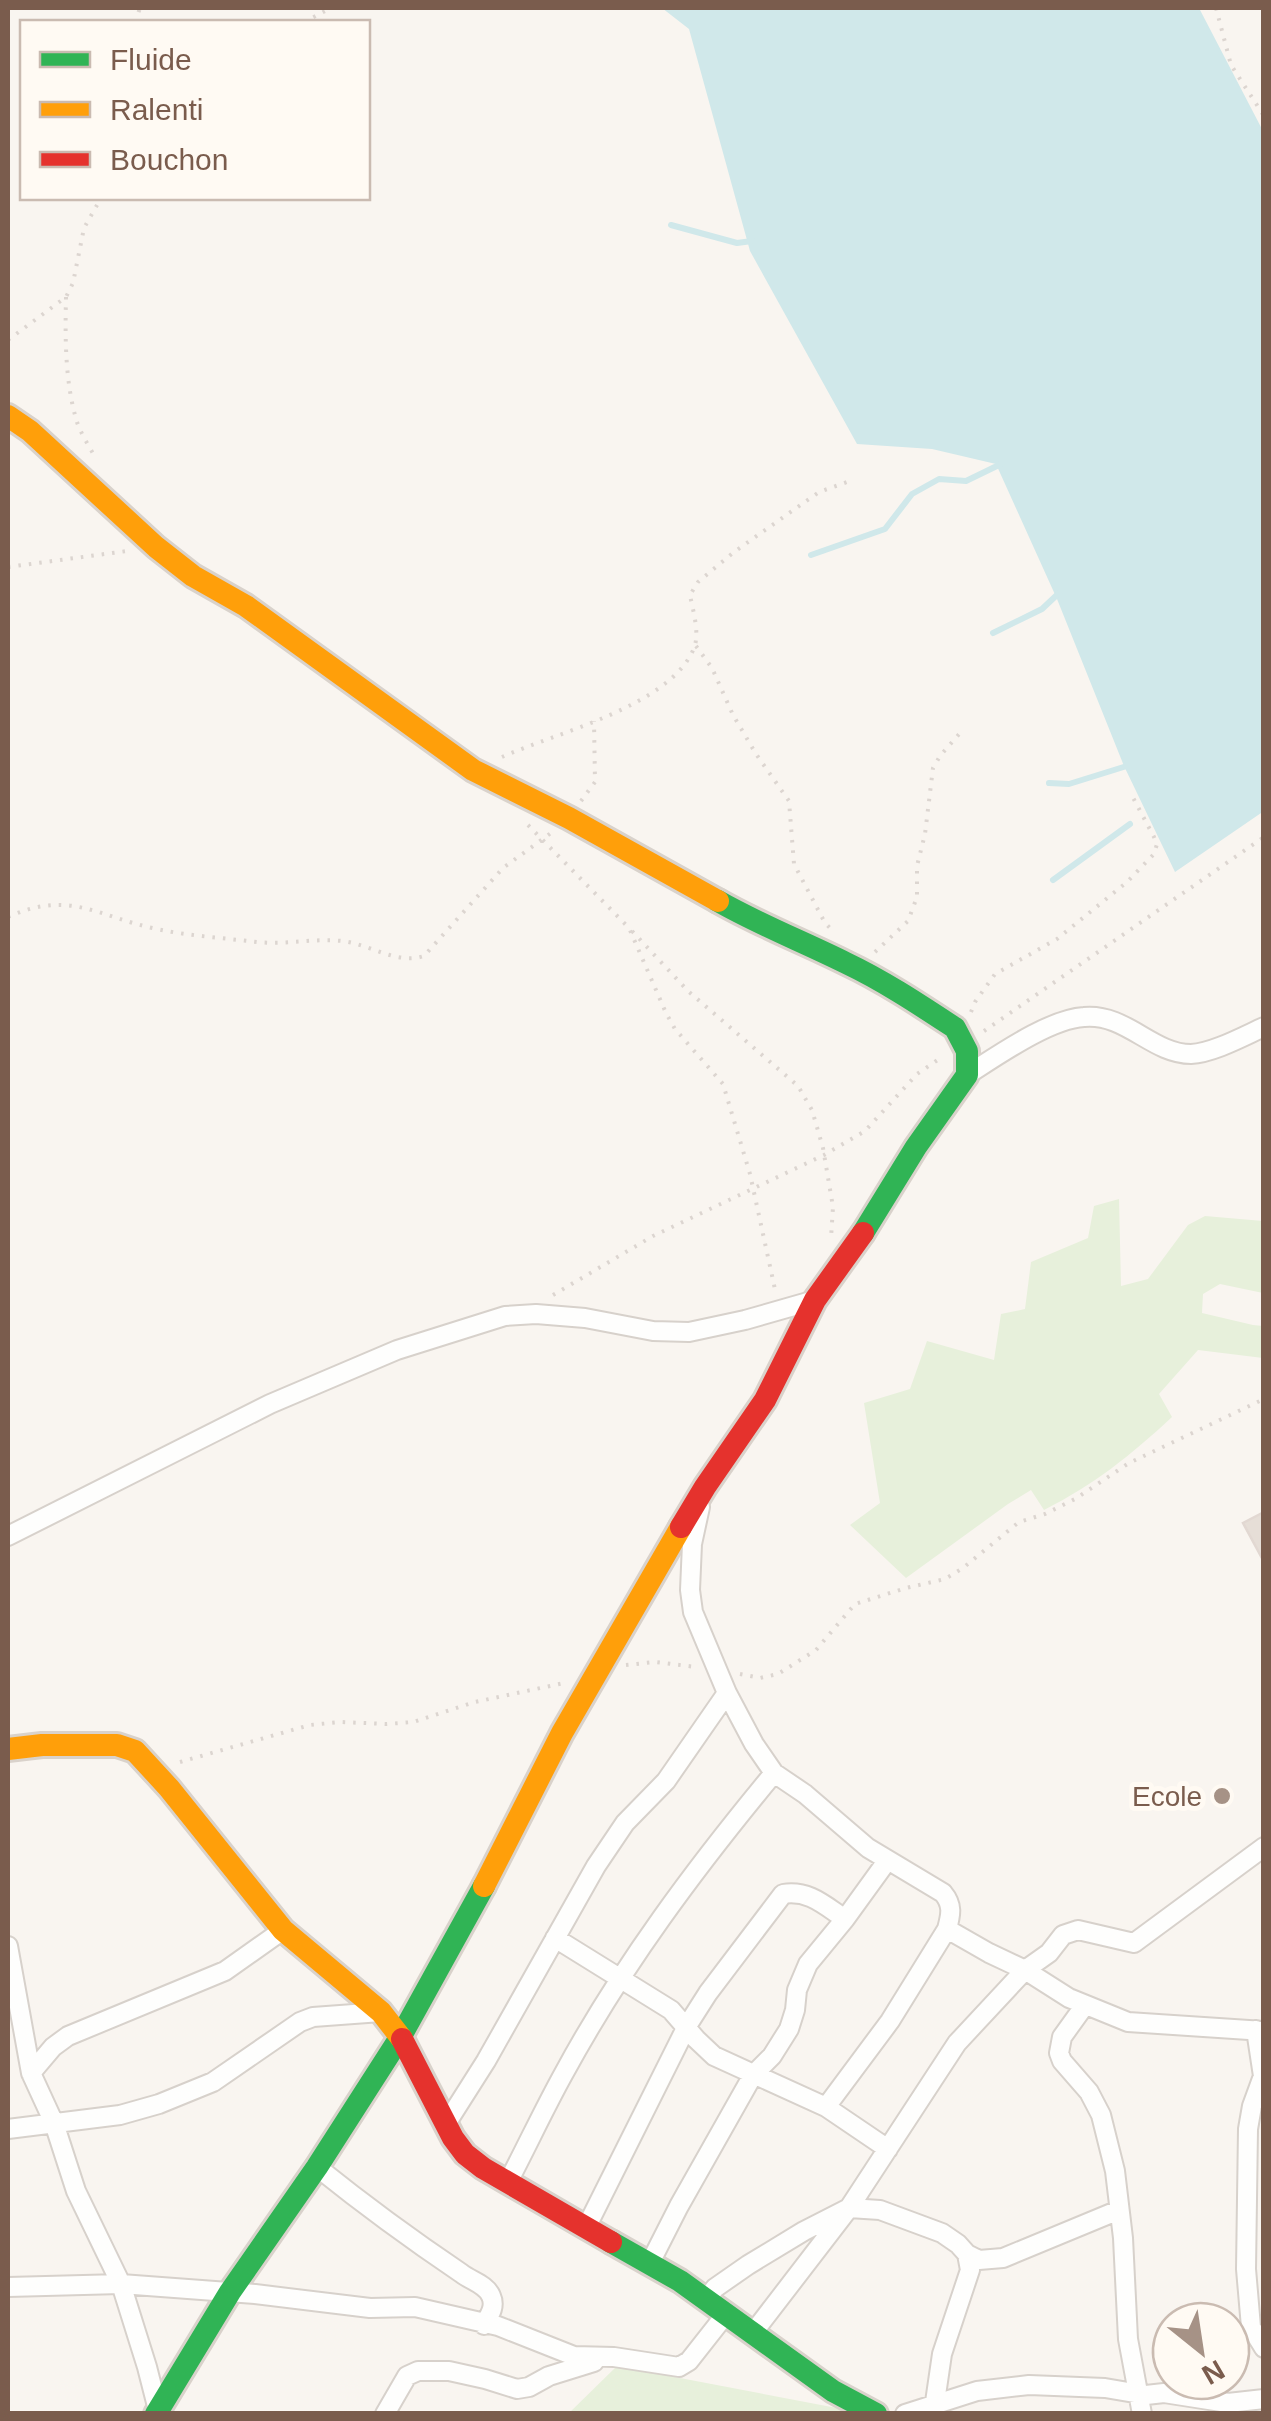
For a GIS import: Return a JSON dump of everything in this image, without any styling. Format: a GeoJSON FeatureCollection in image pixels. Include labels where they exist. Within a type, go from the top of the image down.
{"type":"FeatureCollection","features":[{"type":"Feature","properties":{"kind":"street"},"geometry":{"type":"LineString","coordinates":[[8,416],[194,576],[246,606],[473,770],[570,818],[746,917],[849,964],[955,1028],[970,1040],[967,1075]]}},
{"type":"Feature","properties":{"kind":"street"},"geometry":{"type":"LineString","coordinates":[[158,2412],[230,2292],[401,2036],[470,1914],[593,1676],[704,1488],[765,1400],[815,1300],[852,1251],[916,1147],[967,1075],[1046,1029],[1080,1016],[1094,1016],[1129,1027],[1150,1042],[1180,1053],[1196,1054],[1264,1028]]}},
{"type":"Feature","properties":{"kind":"street"},"geometry":{"type":"LineString","coordinates":[[8,1536],[287,1397],[396,1350],[505,1316],[523,1313],[585,1318],[653,1332],[689,1332],[815,1300]]}},
{"type":"Feature","properties":{"kind":"street"},"geometry":{"type":"LineString","coordinates":[[704,1488],[692,1544],[693,1612],[727,1694],[754,1744],[774,1773],[868,1848],[943,1893],[952,1909],[948,1929],[890,2022],[826,2107]]}},
{"type":"Feature","properties":{"kind":"street"},"geometry":{"type":"LineString","coordinates":[[446,2124],[596,1866],[625,1823],[666,1781],[727,1694]]}},
{"type":"Feature","properties":{"kind":"street"},"geometry":{"type":"LineString","coordinates":[[8,1749],[117,1745],[135,1752],[283,1930],[381,2012],[401,2036],[465,2154],[482,2168],[680,2281],[834,2391],[879,2413]]}},
{"type":"Feature","properties":{"kind":"street"},"geometry":{"type":"LineString","coordinates":[[508,2182],[564,2072],[620,1979],[670,1905],[774,1773]]}},
{"type":"Feature","properties":{"kind":"street"},"geometry":{"type":"LineString","coordinates":[[753,2333],[848,2208],[957,2044],[1025,1970],[1071,1931],[1134,1943],[1264,1847]]}},
{"type":"Feature","properties":{"kind":"street"},"geometry":{"type":"LineString","coordinates":[[650,2263],[753,2075],[772,2056],[789,2029],[797,1990],[808,1964],[887,1861]]}},
{"type":"Feature","properties":{"kind":"street"},"geometry":{"type":"LineString","coordinates":[[586,2226],[687,2026],[783,1894],[798,1892],[814,1898],[845,1919]]}},
{"type":"Feature","properties":{"kind":"street"},"geometry":{"type":"LineString","coordinates":[[948,1929],[1085,2005],[1134,2024],[1260,2030],[1264,2076],[1248,2129],[1246,2269],[1251,2327],[1264,2348]]}},
{"type":"Feature","properties":{"kind":"street"},"geometry":{"type":"LineString","coordinates":[[31,2073],[68,2036],[225,1970],[283,1930]]}},
{"type":"Feature","properties":{"kind":"street"},"geometry":{"type":"LineString","coordinates":[[555,1938],[672,2010],[714,2056],[826,2107],[888,2149]]}},
{"type":"Feature","properties":{"kind":"street"},"geometry":{"type":"LineString","coordinates":[[8,1946],[31,2073],[54,2123],[76,2190],[122,2284],[158,2412]]}},
{"type":"Feature","properties":{"kind":"street"},"geometry":{"type":"LineString","coordinates":[[1085,2005],[1062,2037],[1059,2052],[1101,2114],[1115,2171],[1128,2339],[1142,2414]]}},
{"type":"Feature","properties":{"kind":"street"},"geometry":{"type":"LineString","coordinates":[[8,2129],[131,2113],[204,2086],[300,2022],[313,2017],[381,2012]]}},
{"type":"Feature","properties":{"kind":"street"},"geometry":{"type":"LineString","coordinates":[[317,2167],[436,2256],[484,2286],[493,2306],[484,2325]]}},
{"type":"Feature","properties":{"kind":"street"},"geometry":{"type":"LineString","coordinates":[[706,2300],[715,2288],[748,2265],[848,2208],[880,2210],[942,2233],[979,2260],[1003,2258],[1119,2210]]}},
{"type":"Feature","properties":{"kind":"street"},"geometry":{"type":"LineString","coordinates":[[935,2402],[942,2354],[970,2270],[967,2254]]}},
{"type":"Feature","properties":{"kind":"street"},"geometry":{"type":"LineString","coordinates":[[8,2286],[122,2284],[370,2308],[415,2307],[498,2326],[574,2356],[614,2356],[679,2367],[689,2361],[726,2314]]}},
{"type":"Feature","properties":{"kind":"street"},"geometry":{"type":"LineString","coordinates":[[385,2414],[407,2376],[418,2371],[449,2371],[517,2389],[614,2356]]}},
{"type":"Feature","properties":{"kind":"street"},"geometry":{"type":"LineString","coordinates":[[905,2414],[978,2391],[1029,2385],[1164,2393],[1228,2403],[1264,2399]]}},
{"type":"Feature","properties":{"kind":"path"},"geometry":{"type":"LineString","coordinates":[[308,20],[331,8]]}},
{"type":"Feature","properties":{"kind":"path"},"geometry":{"type":"LineString","coordinates":[[1216,8],[1231,65],[1264,116]]}},
{"type":"Feature","properties":{"kind":"path"},"geometry":{"type":"LineString","coordinates":[[8,340],[66,297],[74,282],[84,228],[100,200]]}},
{"type":"Feature","properties":{"kind":"path"},"geometry":{"type":"LineString","coordinates":[[66,297],[70,387],[78,426],[96,458]]}},
{"type":"Feature","properties":{"kind":"path"},"geometry":{"type":"LineString","coordinates":[[8,566],[156,547]]}},
{"type":"Feature","properties":{"kind":"path"},"geometry":{"type":"LineString","coordinates":[[696,646],[712,668],[732,715],[789,801],[794,864],[824,922],[835,934]]}},
{"type":"Feature","properties":{"kind":"path"},"geometry":{"type":"LineString","coordinates":[[8,918],[24,910],[56,904],[80,906],[161,930],[263,943],[340,941],[414,960],[424,956],[503,868],[570,818],[595,782],[594,720]]}},
{"type":"Feature","properties":{"kind":"path"},"geometry":{"type":"LineString","coordinates":[[849,964],[857,956],[876,951],[908,921],[917,897],[917,866],[932,768],[960,732]]}},
{"type":"Feature","properties":{"kind":"path"},"geometry":{"type":"LineString","coordinates":[[970,1040],[966,1024],[975,1002],[996,974],[1056,939],[1128,882],[1154,854],[1157,844],[1130,792]]}},
{"type":"Feature","properties":{"kind":"path"},"geometry":{"type":"LineString","coordinates":[[523,1313],[653,1236],[824,1155],[865,1131],[918,1074],[1264,836]]}},
{"type":"Feature","properties":{"kind":"path"},"geometry":{"type":"LineString","coordinates":[[629,928],[688,991],[798,1086],[812,1110],[824,1155],[833,1207],[831,1239]]}},
{"type":"Feature","properties":{"kind":"path"},"geometry":{"type":"LineString","coordinates":[[626,1665],[655,1662],[760,1678],[778,1674],[816,1650],[856,1604],[945,1580],[1019,1522],[1060,1507],[1129,1463],[1264,1399]]}},
{"type":"Feature","properties":{"kind":"path"},"geometry":{"type":"LineString","coordinates":[[153,1770],[310,1725],[414,1722],[476,1702],[593,1676]]}},
{"type":"Feature","properties":{"kind":"green space"},"geometry":{"type":"Polygon","coordinates":[[[1119,1199],[1121,1286],[1148,1279],[1188,1225],[1205,1216],[1263,1221],[1263,1293],[1220,1284],[1203,1294],[1202,1313],[1263,1326],[1263,1358],[1198,1350],[1159,1394],[1172,1417],[1126,1457],[1044,1510],[1031,1490],[906,1578],[850,1525],[880,1503],[864,1403],[910,1389],[927,1341],[994,1360],[1001,1314],[1025,1309],[1031,1262],[1088,1238],[1094,1206],[1119,1199]]]}},
{"type":"Feature","properties":{"kind":"green space"},"geometry":{"type":"Polygon","coordinates":[[[617,2366],[863,2413],[568,2414],[617,2366]]]}},
{"type":"Feature","properties":{"kind":"water"},"geometry":{"type":"Polygon","coordinates":[[[662,8],[1199,8],[1263,131],[1264,811],[1175,872],[1124,766],[1057,599],[996,464],[932,449],[857,444],[750,251],[689,29],[662,8]]]}},
{"type":"Feature","properties":{"kind":"building"},"geometry":{"type":"Polygon","coordinates":[[[1264,1512],[1264,1562],[1243,1523],[1264,1512]]]}},
{"type":"Feature","properties":{"kind":"waterway"},"geometry":{"type":"LineString","coordinates":[[671,225],[737,243],[752,241]]}},
{"type":"Feature","properties":{"kind":"waterway"},"geometry":{"type":"LineString","coordinates":[[811,555],[885,529],[912,494],[939,479],[966,481],[1001,464]]}},
{"type":"Feature","properties":{"kind":"waterway"},"geometry":{"type":"LineString","coordinates":[[993,633],[1042,609],[1059,593]]}},
{"type":"Feature","properties":{"kind":"waterway"},"geometry":{"type":"LineString","coordinates":[[1049,783],[1069,784],[1130,765]]}},
{"type":"Feature","properties":{"kind":"waterway"},"geometry":{"type":"LineString","coordinates":[[1053,880],[1130,824]]}},
{"type":"Feature","properties":{"kind":"traffic: fast"},"geometry":{"type":"LineString","coordinates":[[718,901],[902,994],[955,1028],[967,1051],[967,1075],[916,1147],[863,1233]]}},
{"type":"Feature","properties":{"kind":"traffic: fast"},"geometry":{"type":"LineString","coordinates":[[156,2414],[230,2292],[401,2036],[484,1886]]}},
{"type":"Feature","properties":{"kind":"traffic: fast"},"geometry":{"type":"LineString","coordinates":[[611,2242],[680,2281],[833,2391],[876,2414]]}},
{"type":"Feature","properties":{"kind":"traffic: slow"},"geometry":{"type":"LineString","coordinates":[[8,416],[30,431],[193,576],[246,606],[473,770],[718,901]]}},
{"type":"Feature","properties":{"kind":"traffic: slow"},"geometry":{"type":"LineString","coordinates":[[484,1886],[562,1733],[681,1527]]}},
{"type":"Feature","properties":{"kind":"traffic: slow"},"geometry":{"type":"LineString","coordinates":[[8,1749],[117,1745],[135,1751],[283,1930],[381,2012],[402,2039]]}},
{"type":"Feature","properties":{"kind":"traffic: jam"},"geometry":{"type":"LineString","coordinates":[[681,1527],[765,1400],[815,1300],[863,1233]]}},
{"type":"Feature","properties":{"kind":"traffic: jam"},"geometry":{"type":"LineString","coordinates":[[402,2039],[465,2154],[611,2242]]}},
{"type":"Feature","properties":{"kind":"place","name":"Ecole"},"geometry":{"type":"Point","coordinates":[1222,1796]}}]}
